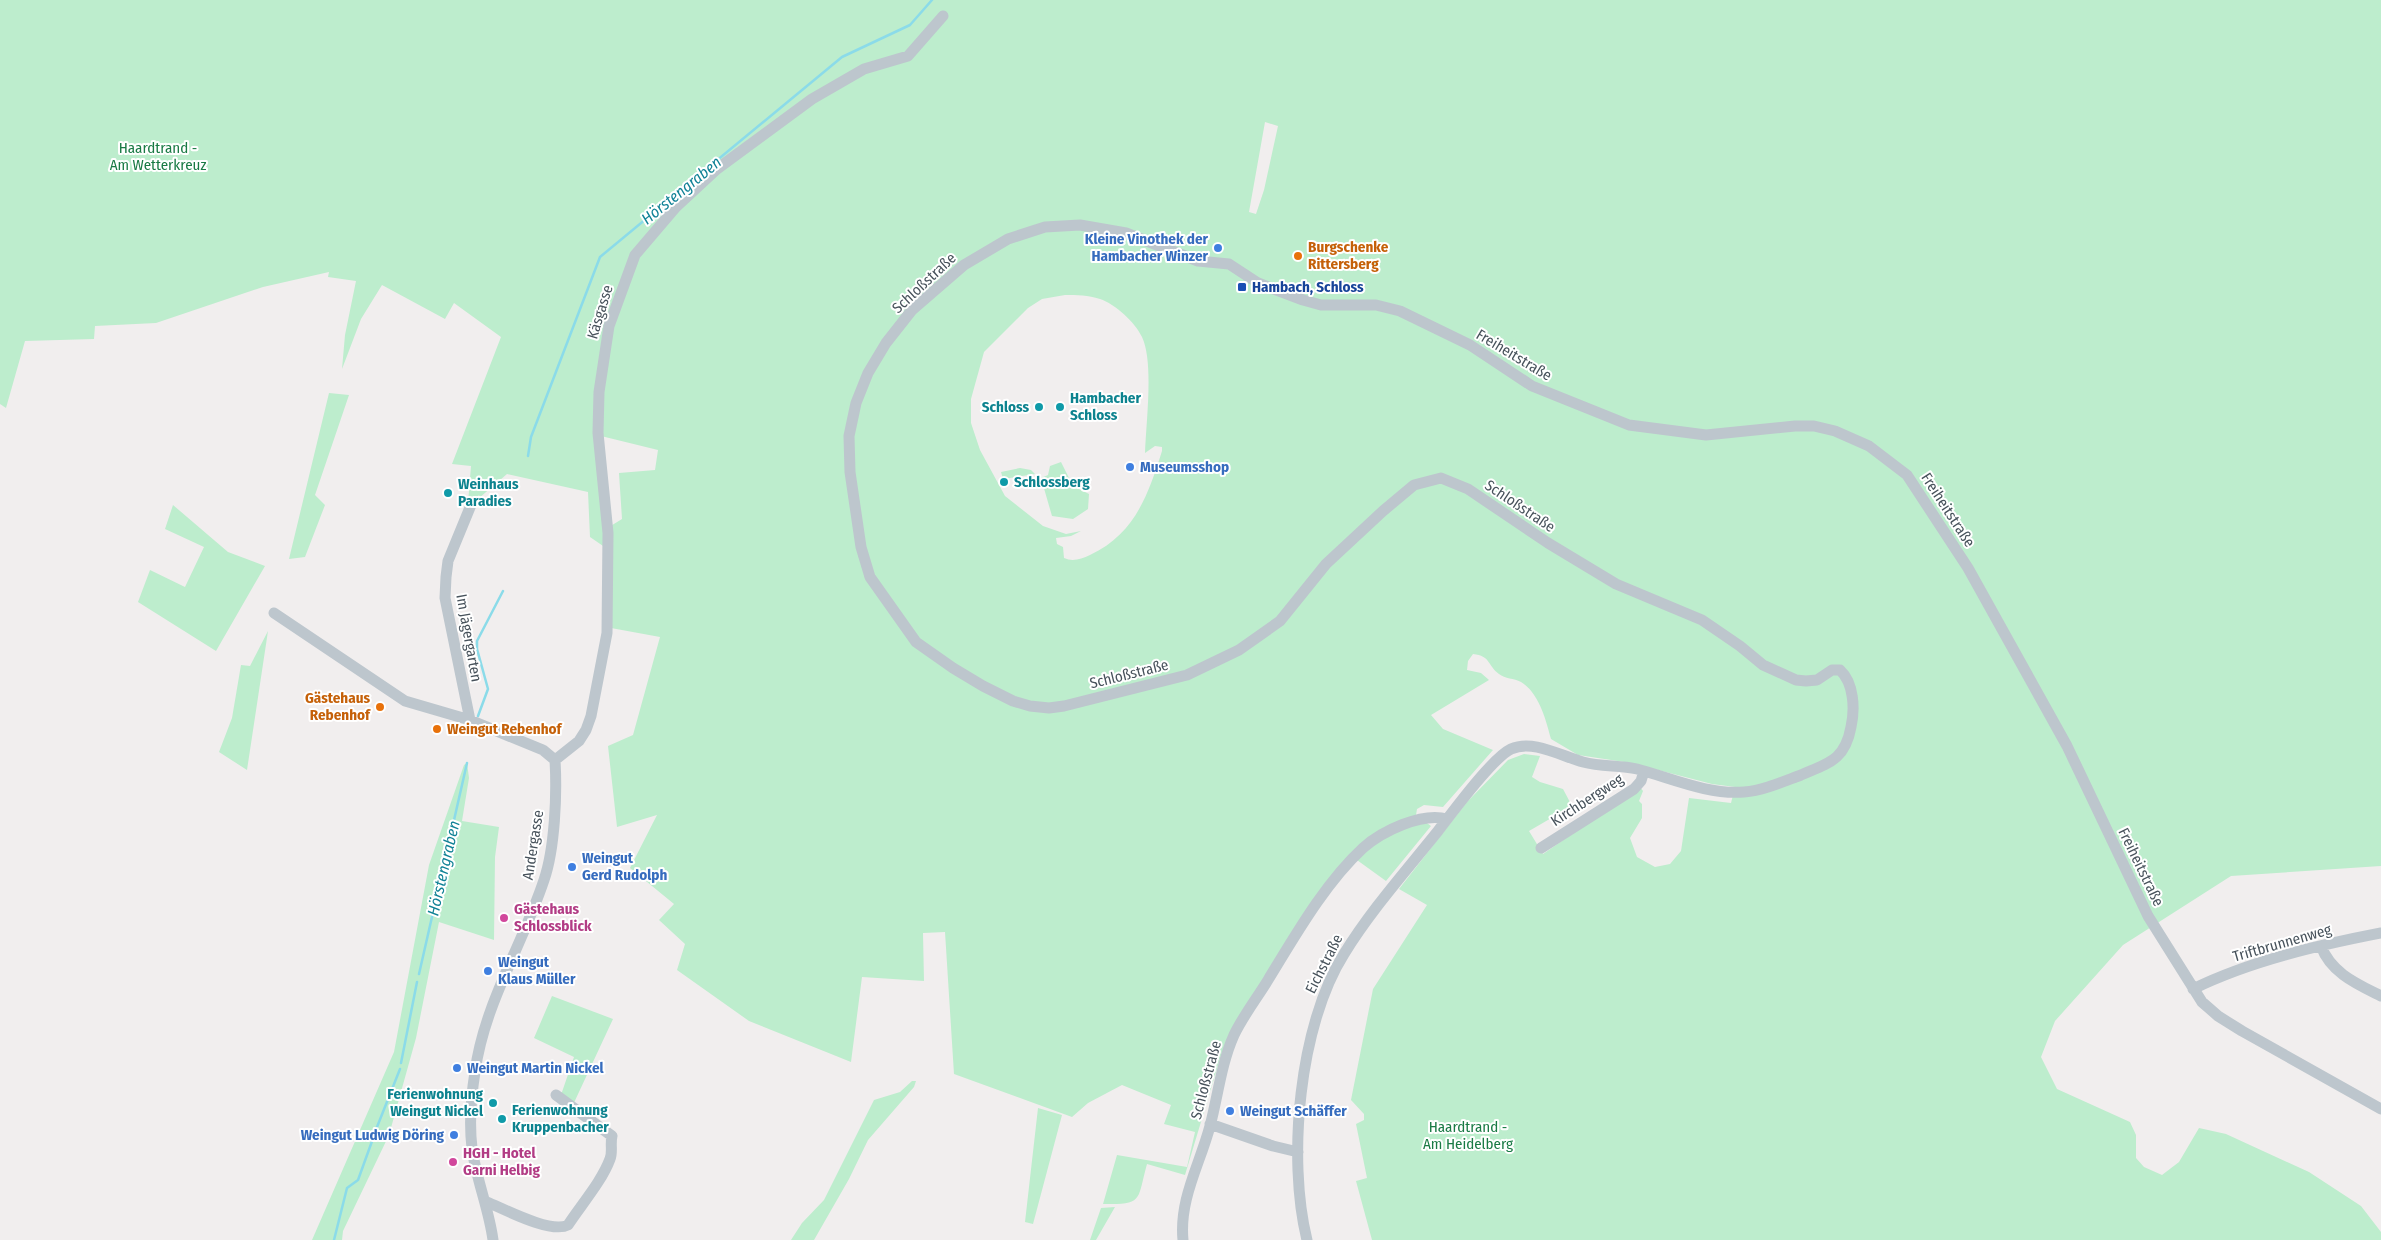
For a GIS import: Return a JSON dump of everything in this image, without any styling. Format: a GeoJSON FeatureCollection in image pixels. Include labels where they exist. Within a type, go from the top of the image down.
{"type":"FeatureCollection","features":[{"type":"Feature","properties":{"kind":"street","name":"Käsgasse"},"geometry":{"type":"LineString","coordinates":[[555,760],[578,741],[586,730],[591,716],[608,633],[608,533],[598,433],[600,392],[609,326],[636,255],[676,207],[717,169],[812,99],[864,69],[908,56],[944,16]]}},
{"type":"Feature","properties":{"kind":"street","name":"Schloßstraße"},"geometry":{"type":"LineString","coordinates":[[1183,1240],[1185,1203],[1210,1124],[1217,1088],[1235,1033],[1315,906],[1364,847],[1409,822],[1427,818],[1447,820],[1498,760],[1510,750],[1519,747],[1540,748],[1585,762],[1644,771],[1664,779],[1725,792],[1744,792],[1779,784],[1824,766],[1841,754],[1850,734],[1853,713],[1852,698],[1845,675],[1840,670],[1832,670],[1817,680],[1806,681],[1796,680],[1763,665],[1740,646],[1702,620],[1616,584],[1548,543],[1468,489],[1440,478],[1414,485],[1383,511],[1326,564],[1280,621],[1239,650],[1187,675],[1064,706],[1040,708],[1013,701],[983,686],[952,668],[916,642],[870,577],[861,547],[850,472],[850,436],[856,403],[868,373],[886,343],[912,310],[964,264],[1008,239],[1045,227],[1080,225],[1120,232],[1198,261],[1224,263],[1246,274]]}},
{"type":"Feature","properties":{"kind":"street","name":"Freiheitstraße"},"geometry":{"type":"LineString","coordinates":[[1246,274],[1258,282],[1289,296],[1321,305],[1376,305],[1418,317],[1470,345],[1532,386],[1629,425],[1706,434],[1814,426],[1835,431],[1869,446],[1907,475],[1968,568],[2067,746],[2148,916],[2202,1002],[2228,1022],[2381,1109]]}},
{"type":"Feature","properties":{"kind":"street","name":"Im Jägergarten"},"geometry":{"type":"LineString","coordinates":[[470,720],[446,598],[446,577],[448,561],[471,505]]}},
{"type":"Feature","properties":{"kind":"street"},"geometry":{"type":"LineString","coordinates":[[274,613],[404,701],[470,720],[543,750],[555,760]]}},
{"type":"Feature","properties":{"kind":"street","name":"Andergasse"},"geometry":{"type":"LineString","coordinates":[[493,1240],[487,1202],[472,1149],[471,1115],[474,1072],[486,1024],[546,874],[556,796],[555,760]]}},
{"type":"Feature","properties":{"kind":"street","name":"Kirchbergweg"},"geometry":{"type":"LineString","coordinates":[[1541,848],[1634,789],[1641,781],[1644,771]]}},
{"type":"Feature","properties":{"kind":"street","name":"Eichstraße"},"geometry":{"type":"LineString","coordinates":[[1307,1240],[1302,1210],[1298,1152],[1304,1076],[1310,1042],[1331,978],[1342,955],[1361,928],[1447,820]]}},
{"type":"Feature","properties":{"kind":"street","name":"Triftbrunnenweg"},"geometry":{"type":"LineString","coordinates":[[2193,988],[2216,978],[2381,933]]}},
{"type":"Feature","properties":{"kind":"street"},"geometry":{"type":"LineString","coordinates":[[2323,950],[2337,971],[2381,996]]}},
{"type":"Feature","properties":{"kind":"street"},"geometry":{"type":"LineString","coordinates":[[487,1202],[536,1223],[563,1228],[568,1225],[590,1193],[611,1158],[610,1143],[612,1136],[556,1095]]}},
{"type":"Feature","properties":{"kind":"street"},"geometry":{"type":"LineString","coordinates":[[1210,1124],[1272,1146],[1298,1152]]}},
{"type":"Feature","properties":{"kind":"green space"},"geometry":{"type":"Polygon","coordinates":[[[0,0],[2381,0],[2381,866],[2231,876],[2123,945],[2055,1021],[2041,1057],[2057,1089],[2130,1122],[2136,1135],[2136,1158],[2144,1167],[2162,1175],[2179,1162],[2199,1128],[2226,1134],[2309,1172],[2361,1206],[2381,1232],[2381,1240],[1372,1240],[1356,1181],[1367,1178],[1356,1124],[1364,1120],[1364,1114],[1351,1100],[1373,989],[1427,905],[1399,889],[1467,802],[1508,760],[1524,754],[1540,756],[1532,777],[1540,782],[1563,789],[1572,806],[1529,831],[1543,854],[1640,787],[1643,791],[1639,801],[1642,804],[1642,818],[1630,838],[1637,857],[1655,867],[1670,864],[1681,851],[1689,798],[1731,803],[1735,787],[1712,784],[1631,763],[1578,755],[1551,739],[1541,708],[1533,693],[1527,687],[1521,682],[1501,676],[1486,659],[1473,654],[1468,661],[1467,670],[1481,673],[1489,680],[1431,715],[1443,729],[1493,750],[1443,807],[1424,805],[1417,809],[1416,815],[1431,826],[1386,881],[1350,855],[1222,1052],[1185,1175],[1147,1164],[1137,1198],[1126,1203],[1103,1204],[1117,1155],[1187,1167],[1195,1132],[1164,1124],[1171,1105],[1122,1085],[1088,1103],[1072,1117],[954,1074],[945,932],[923,933],[924,981],[862,977],[851,1062],[749,1021],[677,970],[685,944],[659,920],[674,904],[630,868],[657,815],[617,827],[608,746],[633,735],[660,637],[611,628],[609,527],[622,519],[619,473],[655,470],[658,450],[601,436],[598,371],[606,548],[590,537],[588,492],[507,474],[471,505],[468,503],[471,466],[452,464],[501,337],[454,303],[445,319],[382,285],[361,319],[342,369],[345,335],[356,281],[328,277],[329,272],[263,287],[156,323],[95,326],[94,339],[25,341],[6,408],[0,404],[0,0]],[[1265,122],[1249,212],[1256,214],[1264,190],[1278,126],[1265,122]],[[1065,295],[1042,299],[1028,308],[984,352],[971,399],[971,423],[980,450],[1005,496],[1043,526],[1066,534],[1081,531],[1071,536],[1056,538],[1057,544],[1063,547],[1064,558],[1074,560],[1087,556],[1105,546],[1129,524],[1145,498],[1157,467],[1162,447],[1155,446],[1145,453],[1148,410],[1148,361],[1146,348],[1139,331],[1124,314],[1106,301],[1087,296],[1065,295]]]}},
{"type":"Feature","properties":{"kind":"green space"},"geometry":{"type":"Polygon","coordinates":[[[329,393],[349,395],[315,495],[325,505],[305,557],[289,559],[329,393]]]}},
{"type":"Feature","properties":{"kind":"green space"},"geometry":{"type":"Polygon","coordinates":[[[1061,462],[1073,486],[1089,494],[1088,509],[1073,519],[1052,516],[1041,478],[1048,475],[1050,466],[1061,462]]]}},
{"type":"Feature","properties":{"kind":"green space"},"geometry":{"type":"Polygon","coordinates":[[[1020,468],[1031,470],[1035,474],[1003,479],[1001,472],[1020,468]]]}},
{"type":"Feature","properties":{"kind":"green space"},"geometry":{"type":"Polygon","coordinates":[[[173,505],[228,552],[265,566],[216,651],[138,602],[150,570],[185,587],[204,547],[165,529],[173,505]]]}},
{"type":"Feature","properties":{"kind":"green space"},"geometry":{"type":"Polygon","coordinates":[[[268,631],[247,770],[219,752],[232,718],[241,665],[250,666],[268,631]]]}},
{"type":"Feature","properties":{"kind":"green space"},"geometry":{"type":"Polygon","coordinates":[[[467,763],[469,778],[462,821],[499,827],[495,857],[494,940],[439,922],[416,1038],[389,1135],[343,1231],[342,1240],[312,1240],[394,1052],[429,865],[464,765],[467,763]]]}},
{"type":"Feature","properties":{"kind":"green space"},"geometry":{"type":"Polygon","coordinates":[[[552,996],[613,1019],[572,1107],[556,1097],[562,1092],[574,1057],[534,1038],[552,996]]]}},
{"type":"Feature","properties":{"kind":"green space"},"geometry":{"type":"Polygon","coordinates":[[[912,1081],[916,1081],[914,1087],[868,1140],[849,1179],[814,1240],[791,1240],[802,1223],[824,1200],[874,1100],[900,1092],[912,1081]]]}},
{"type":"Feature","properties":{"kind":"green space"},"geometry":{"type":"Polygon","coordinates":[[[1038,1108],[1062,1115],[1033,1224],[1025,1222],[1038,1108]]]}},
{"type":"Feature","properties":{"kind":"green space"},"geometry":{"type":"Polygon","coordinates":[[[1115,1207],[1096,1240],[1090,1240],[1101,1208],[1115,1207]]]}},
{"type":"Feature","properties":{"kind":"waterway","name":"Hörstengraben"},"geometry":{"type":"LineString","coordinates":[[528,456],[531,437],[600,257],[842,57],[910,25],[932,0]]}},
{"type":"Feature","properties":{"kind":"waterway","name":"Hörstengraben"},"geometry":{"type":"LineString","coordinates":[[478,716],[488,689],[477,649],[477,641],[503,591]]}},
{"type":"Feature","properties":{"kind":"waterway","name":"Hörstengraben"},"geometry":{"type":"LineString","coordinates":[[419,974],[467,763]]}},
{"type":"Feature","properties":{"kind":"waterway","name":"Hörstengraben"},"geometry":{"type":"LineString","coordinates":[[401,1063],[417,982]]}},
{"type":"Feature","properties":{"kind":"waterway","name":"Hörstengraben"},"geometry":{"type":"LineString","coordinates":[[377,1127],[400,1069]]}},
{"type":"Feature","properties":{"kind":"waterway","name":"Hörstengraben"},"geometry":{"type":"LineString","coordinates":[[334,1240],[347,1188],[358,1180],[375,1133]]}},
{"type":"Feature","properties":{"kind":"place","name":"Kleine Vinothek der Hambacher Winzer"},"geometry":{"type":"Point","coordinates":[1218,248]}},
{"type":"Feature","properties":{"kind":"place","name":"Burgschenke Rittersberg"},"geometry":{"type":"Point","coordinates":[1298,256]}},
{"type":"Feature","properties":{"kind":"place","name":"Hambach, Schloss"},"geometry":{"type":"Point","coordinates":[1242,287]}},
{"type":"Feature","properties":{"kind":"place","name":"Schloss"},"geometry":{"type":"Point","coordinates":[1039,407]}},
{"type":"Feature","properties":{"kind":"place","name":"Hambacher Schloss"},"geometry":{"type":"Point","coordinates":[1060,407]}},
{"type":"Feature","properties":{"kind":"place","name":"Museumsshop"},"geometry":{"type":"Point","coordinates":[1130,467]}},
{"type":"Feature","properties":{"kind":"place","name":"Schlossberg"},"geometry":{"type":"Point","coordinates":[1004,482]}},
{"type":"Feature","properties":{"kind":"place","name":"Weinhaus Paradies"},"geometry":{"type":"Point","coordinates":[448,493]}},
{"type":"Feature","properties":{"kind":"place","name":"Gästehaus Rebenhof"},"geometry":{"type":"Point","coordinates":[380,707]}},
{"type":"Feature","properties":{"kind":"place","name":"Weingut Rebenhof"},"geometry":{"type":"Point","coordinates":[437,729]}},
{"type":"Feature","properties":{"kind":"place","name":"Weingut Gerd Rudolph"},"geometry":{"type":"Point","coordinates":[572,867]}},
{"type":"Feature","properties":{"kind":"place","name":"Gästehaus Schlossblick"},"geometry":{"type":"Point","coordinates":[504,918]}},
{"type":"Feature","properties":{"kind":"place","name":"Weingut Klaus Müller"},"geometry":{"type":"Point","coordinates":[488,971]}},
{"type":"Feature","properties":{"kind":"place","name":"Weingut Martin Nickel"},"geometry":{"type":"Point","coordinates":[457,1068]}},
{"type":"Feature","properties":{"kind":"place","name":"Ferienwohnung Weingut Nickel"},"geometry":{"type":"Point","coordinates":[493,1103]}},
{"type":"Feature","properties":{"kind":"place","name":"Weingut Schäffer"},"geometry":{"type":"Point","coordinates":[1230,1111]}},
{"type":"Feature","properties":{"kind":"place","name":"Ferienwohnung Kruppenbacher"},"geometry":{"type":"Point","coordinates":[502,1119]}},
{"type":"Feature","properties":{"kind":"place","name":"Weingut Ludwig Döring"},"geometry":{"type":"Point","coordinates":[454,1135]}},
{"type":"Feature","properties":{"kind":"place","name":"HGH - Hotel Garni Helbig"},"geometry":{"type":"Point","coordinates":[453,1162]}},
{"type":"Feature","properties":{"kind":"park label","name":"Haardtrand - Am Wetterkreuz"},"geometry":{"type":"Point","coordinates":[158,156]}},
{"type":"Feature","properties":{"kind":"park label","name":"Haardtrand - Am Heidelberg"},"geometry":{"type":"Point","coordinates":[1468,1136]}}]}
